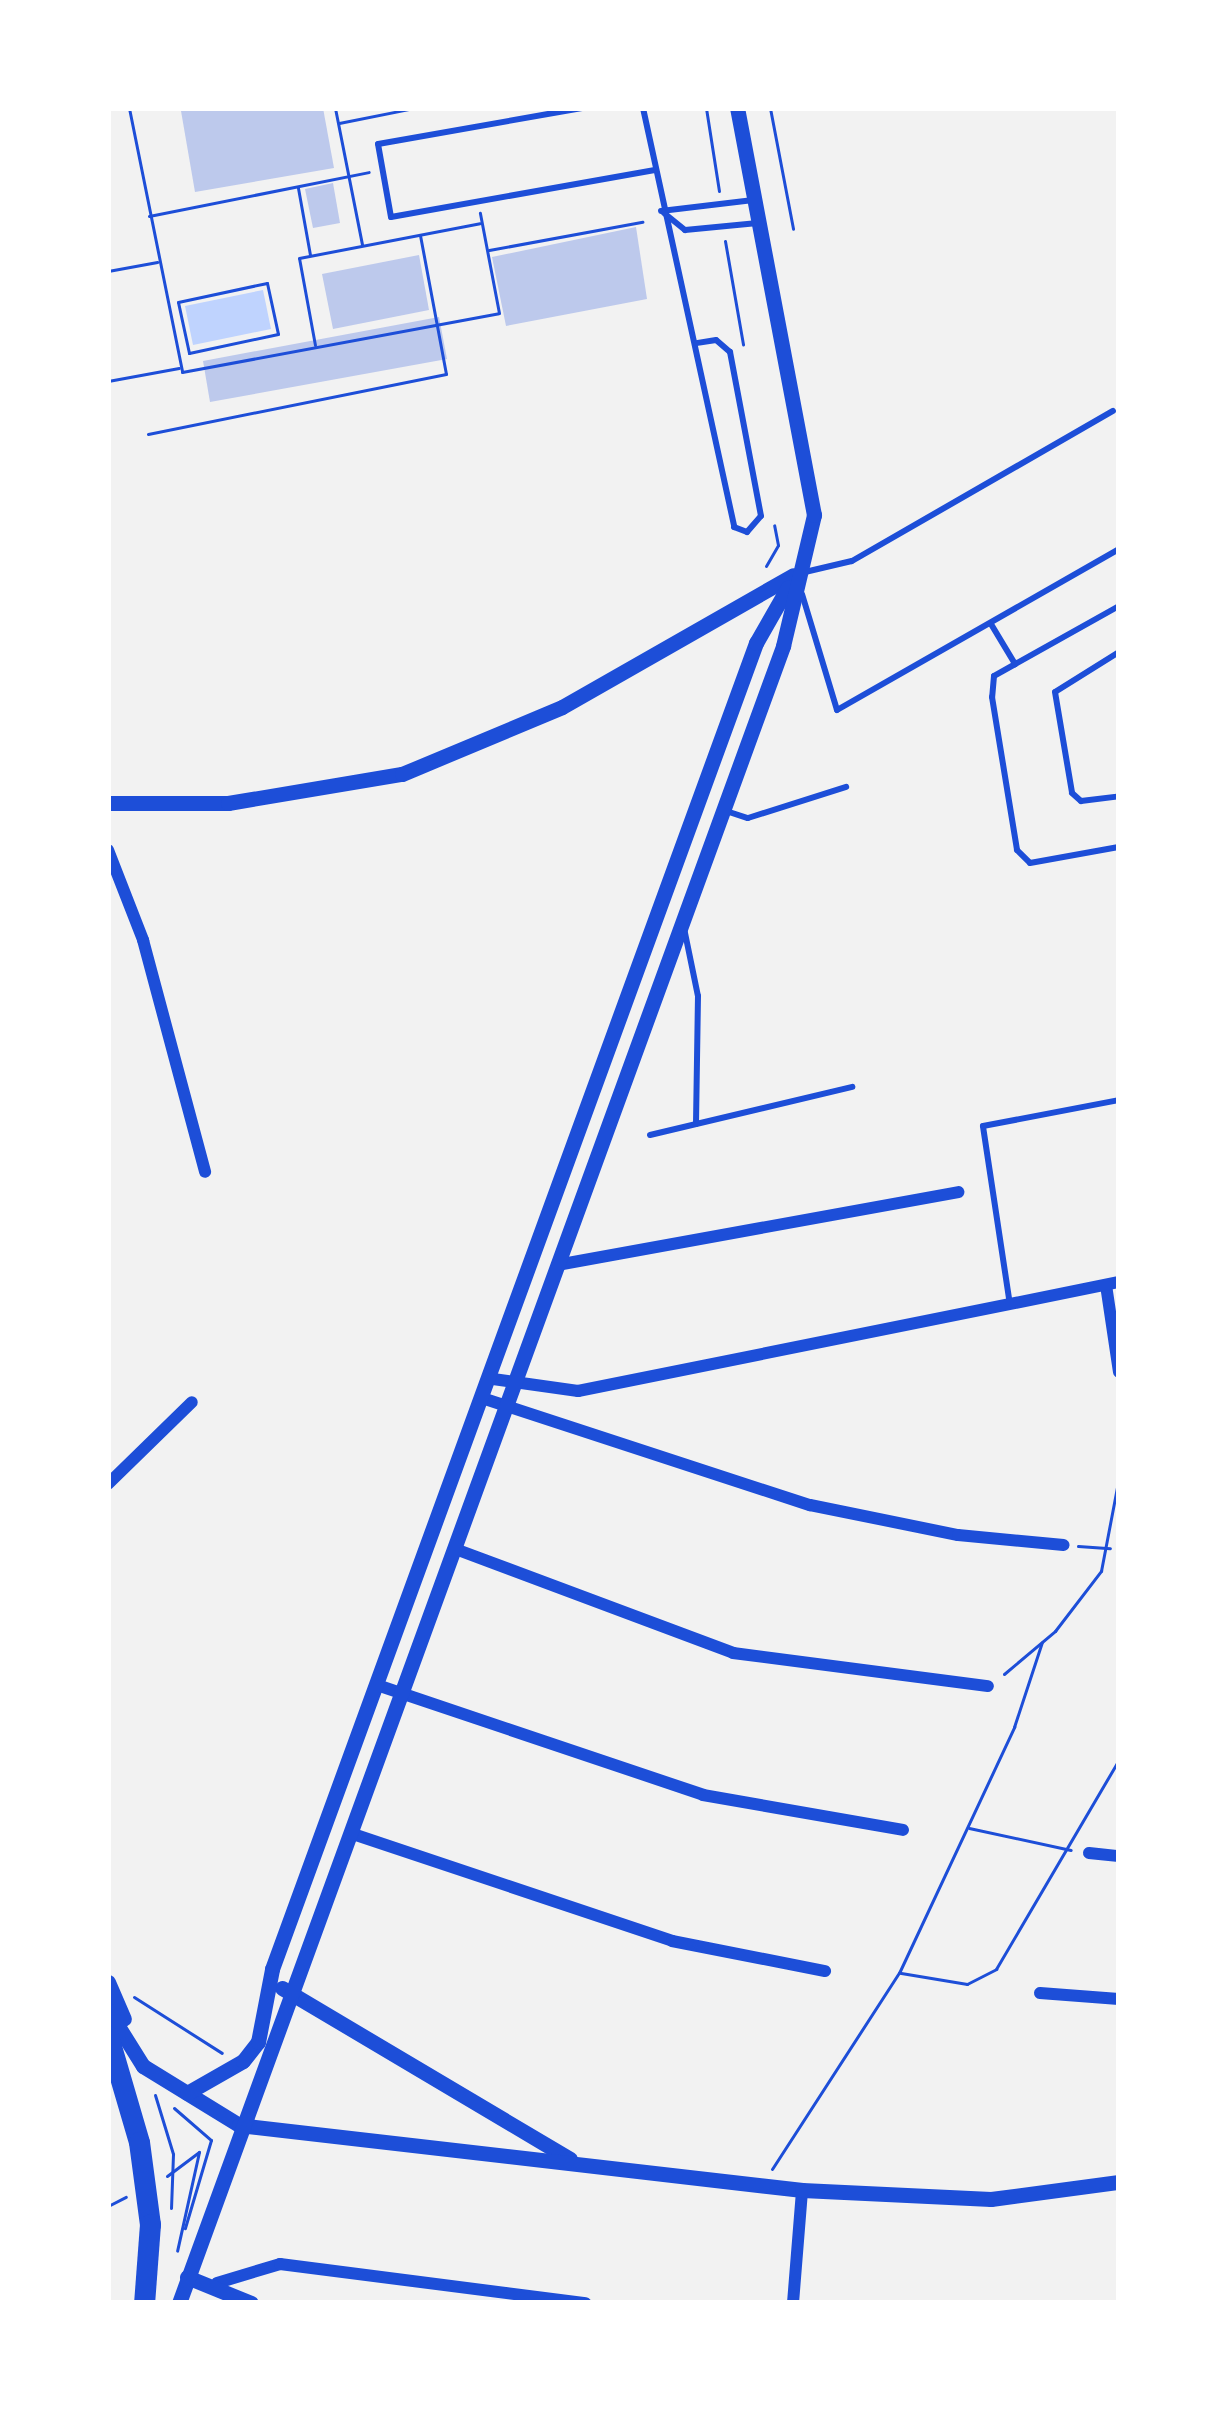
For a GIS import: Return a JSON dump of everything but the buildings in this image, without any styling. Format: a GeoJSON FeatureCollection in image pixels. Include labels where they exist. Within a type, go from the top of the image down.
{"type":"FeatureCollection","features":[{"type":"Feature","properties":{"kind":"highway"},"geometry":{"type":"LineString","coordinates":[[108,2036],[139,2142],[151,2224],[144,2303]]}},
{"type":"Feature","properties":{"kind":"street"},"geometry":{"type":"LineString","coordinates":[[179,2303],[238,2125],[458,1550],[681,915],[783,646],[795,574],[814,515],[736,108]]}},
{"type":"Feature","properties":{"kind":"street"},"geometry":{"type":"LineString","coordinates":[[108,803],[228,803],[402,774],[562,706],[795,574]]}},
{"type":"Feature","properties":{"kind":"street"},"geometry":{"type":"LineString","coordinates":[[187,2093],[243,2061],[258,2042],[272,1969],[493,1379],[756,643],[795,574]]}},
{"type":"Feature","properties":{"kind":"street"},"geometry":{"type":"LineString","coordinates":[[108,850],[143,940],[205,1172]]}},
{"type":"Feature","properties":{"kind":"street"},"geometry":{"type":"LineString","coordinates":[[557,1265],[958,1192]]}},
{"type":"Feature","properties":{"kind":"street"},"geometry":{"type":"LineString","coordinates":[[493,1379],[514,1387],[578,1391],[1112,1284],[1119,1372]]}},
{"type":"Feature","properties":{"kind":"street"},"geometry":{"type":"LineString","coordinates":[[485,1399],[810,1505],[958,1535],[1064,1545]]}},
{"type":"Feature","properties":{"kind":"street"},"geometry":{"type":"LineString","coordinates":[[108,1484],[193,1402]]}},
{"type":"Feature","properties":{"kind":"street"},"geometry":{"type":"LineString","coordinates":[[458,1550],[733,1653],[988,1686]]}},
{"type":"Feature","properties":{"kind":"street"},"geometry":{"type":"LineString","coordinates":[[380,1686],[703,1795],[902,1830]]}},
{"type":"Feature","properties":{"kind":"street"},"geometry":{"type":"LineString","coordinates":[[350,1833],[672,1941],[825,1971]]}},
{"type":"Feature","properties":{"kind":"street"},"geometry":{"type":"LineString","coordinates":[[1089,1853],[1119,1856]]}},
{"type":"Feature","properties":{"kind":"street"},"geometry":{"type":"LineString","coordinates":[[272,1969],[286,1995],[575,2162]]}},
{"type":"Feature","properties":{"kind":"street"},"geometry":{"type":"LineString","coordinates":[[113,1984],[143,2066]]}},
{"type":"Feature","properties":{"kind":"street"},"geometry":{"type":"LineString","coordinates":[[1040,1993],[1119,1999]]}},
{"type":"Feature","properties":{"kind":"street"},"geometry":{"type":"LineString","coordinates":[[108,2010],[143,2066],[238,2125],[802,2190],[991,2199],[1119,2182]]}},
{"type":"Feature","properties":{"kind":"street"},"geometry":{"type":"LineString","coordinates":[[793,2303],[802,2190]]}},
{"type":"Feature","properties":{"kind":"street"},"geometry":{"type":"LineString","coordinates":[[217,2283],[280,2264],[586,2303]]}},
{"type":"Feature","properties":{"kind":"street"},"geometry":{"type":"LineString","coordinates":[[188,2277],[217,2283],[251,2303]]}},
{"type":"Feature","properties":{"kind":"lane"},"geometry":{"type":"LineString","coordinates":[[582,108],[378,144],[391,217],[655,170]]}},
{"type":"Feature","properties":{"kind":"lane"},"geometry":{"type":"LineString","coordinates":[[643,108],[734,527],[747,532],[761,516],[730,352],[716,340],[696,343]]}},
{"type":"Feature","properties":{"kind":"lane"},"geometry":{"type":"LineString","coordinates":[[662,211],[754,200]]}},
{"type":"Feature","properties":{"kind":"lane"},"geometry":{"type":"LineString","coordinates":[[662,211],[686,230],[759,222]]}},
{"type":"Feature","properties":{"kind":"lane"},"geometry":{"type":"LineString","coordinates":[[1113,411],[852,561],[795,574],[837,710],[1119,548]]}},
{"type":"Feature","properties":{"kind":"lane"},"geometry":{"type":"LineString","coordinates":[[1119,606],[994,676],[992,697],[1017,850],[1030,863],[1119,847]]}},
{"type":"Feature","properties":{"kind":"lane"},"geometry":{"type":"LineString","coordinates":[[991,624],[1015,664]]}},
{"type":"Feature","properties":{"kind":"lane"},"geometry":{"type":"LineString","coordinates":[[1119,652],[1055,692],[1072,794],[1081,802],[1119,796]]}},
{"type":"Feature","properties":{"kind":"lane"},"geometry":{"type":"LineString","coordinates":[[720,809],[748,818],[846,787]]}},
{"type":"Feature","properties":{"kind":"lane"},"geometry":{"type":"LineString","coordinates":[[662,907],[681,915],[698,996],[696,1124]]}},
{"type":"Feature","properties":{"kind":"lane"},"geometry":{"type":"LineString","coordinates":[[650,1135],[852,1087]]}},
{"type":"Feature","properties":{"kind":"lane"},"geometry":{"type":"LineString","coordinates":[[1010,1305],[983,1126],[1119,1100]]}},
{"type":"Feature","properties":{"kind":"lane"},"geometry":{"type":"LineString","coordinates":[[211,2303],[217,2283]]}},
{"type":"Feature","properties":{"kind":"path"},"geometry":{"type":"LineString","coordinates":[[129,108],[181,368]]}},
{"type":"Feature","properties":{"kind":"path"},"geometry":{"type":"LineString","coordinates":[[335,108],[363,246]]}},
{"type":"Feature","properties":{"kind":"path"},"geometry":{"type":"LineString","coordinates":[[338,123],[414,108]]}},
{"type":"Feature","properties":{"kind":"path"},"geometry":{"type":"LineString","coordinates":[[706,108],[719,193]]}},
{"type":"Feature","properties":{"kind":"path"},"geometry":{"type":"LineString","coordinates":[[770,108],[793,229]]}},
{"type":"Feature","properties":{"kind":"path"},"geometry":{"type":"LineString","coordinates":[[149,216],[382,170]]}},
{"type":"Feature","properties":{"kind":"path"},"geometry":{"type":"LineString","coordinates":[[297,186],[310,256]]}},
{"type":"Feature","properties":{"kind":"path"},"geometry":{"type":"LineString","coordinates":[[108,381],[499,313],[478,202]]}},
{"type":"Feature","properties":{"kind":"path"},"geometry":{"type":"LineString","coordinates":[[487,250],[642,222]]}},
{"type":"Feature","properties":{"kind":"path"},"geometry":{"type":"LineString","coordinates":[[316,346],[299,258],[482,223]]}},
{"type":"Feature","properties":{"kind":"path"},"geometry":{"type":"LineString","coordinates":[[148,434],[446,374],[420,235]]}},
{"type":"Feature","properties":{"kind":"path"},"geometry":{"type":"LineString","coordinates":[[724,236],[743,346]]}},
{"type":"Feature","properties":{"kind":"path"},"geometry":{"type":"LineString","coordinates":[[108,271],[158,262]]}},
{"type":"Feature","properties":{"kind":"path"},"geometry":{"type":"LineString","coordinates":[[267,283],[278,334],[262,337],[189,352],[178,302],[267,283]]}},
{"type":"Feature","properties":{"kind":"path"},"geometry":{"type":"LineString","coordinates":[[262,337],[266,356]]}},
{"type":"Feature","properties":{"kind":"path"},"geometry":{"type":"LineString","coordinates":[[764,571],[778,545],[774,523]]}},
{"type":"Feature","properties":{"kind":"path"},"geometry":{"type":"LineString","coordinates":[[988,1686],[1042,1642],[1101,1571],[1110,1548],[1119,1477]]}},
{"type":"Feature","properties":{"kind":"path"},"geometry":{"type":"LineString","coordinates":[[1064,1545],[1110,1548]]}},
{"type":"Feature","properties":{"kind":"path"},"geometry":{"type":"LineString","coordinates":[[760,2185],[899,1973],[968,1827],[1042,1642]]}},
{"type":"Feature","properties":{"kind":"path"},"geometry":{"type":"LineString","coordinates":[[899,1973],[982,1980],[1119,1759]]}},
{"type":"Feature","properties":{"kind":"path"},"geometry":{"type":"LineString","coordinates":[[968,1827],[1089,1853]]}},
{"type":"Feature","properties":{"kind":"path"},"geometry":{"type":"LineString","coordinates":[[113,1984],[224,2054],[212,2064]]}},
{"type":"Feature","properties":{"kind":"path"},"geometry":{"type":"LineString","coordinates":[[166,2176],[199,2152],[177,2254],[211,2140],[151,2089],[173,2154],[171,2210]]}},
{"type":"Feature","properties":{"kind":"path"},"geometry":{"type":"LineString","coordinates":[[108,2206],[128,2196]]}},
{"type":"Feature","properties":{"kind":"water"},"geometry":{"type":"Polygon","coordinates":[[[263,290],[271,329],[193,345],[185,306],[263,290]]]}}]}
